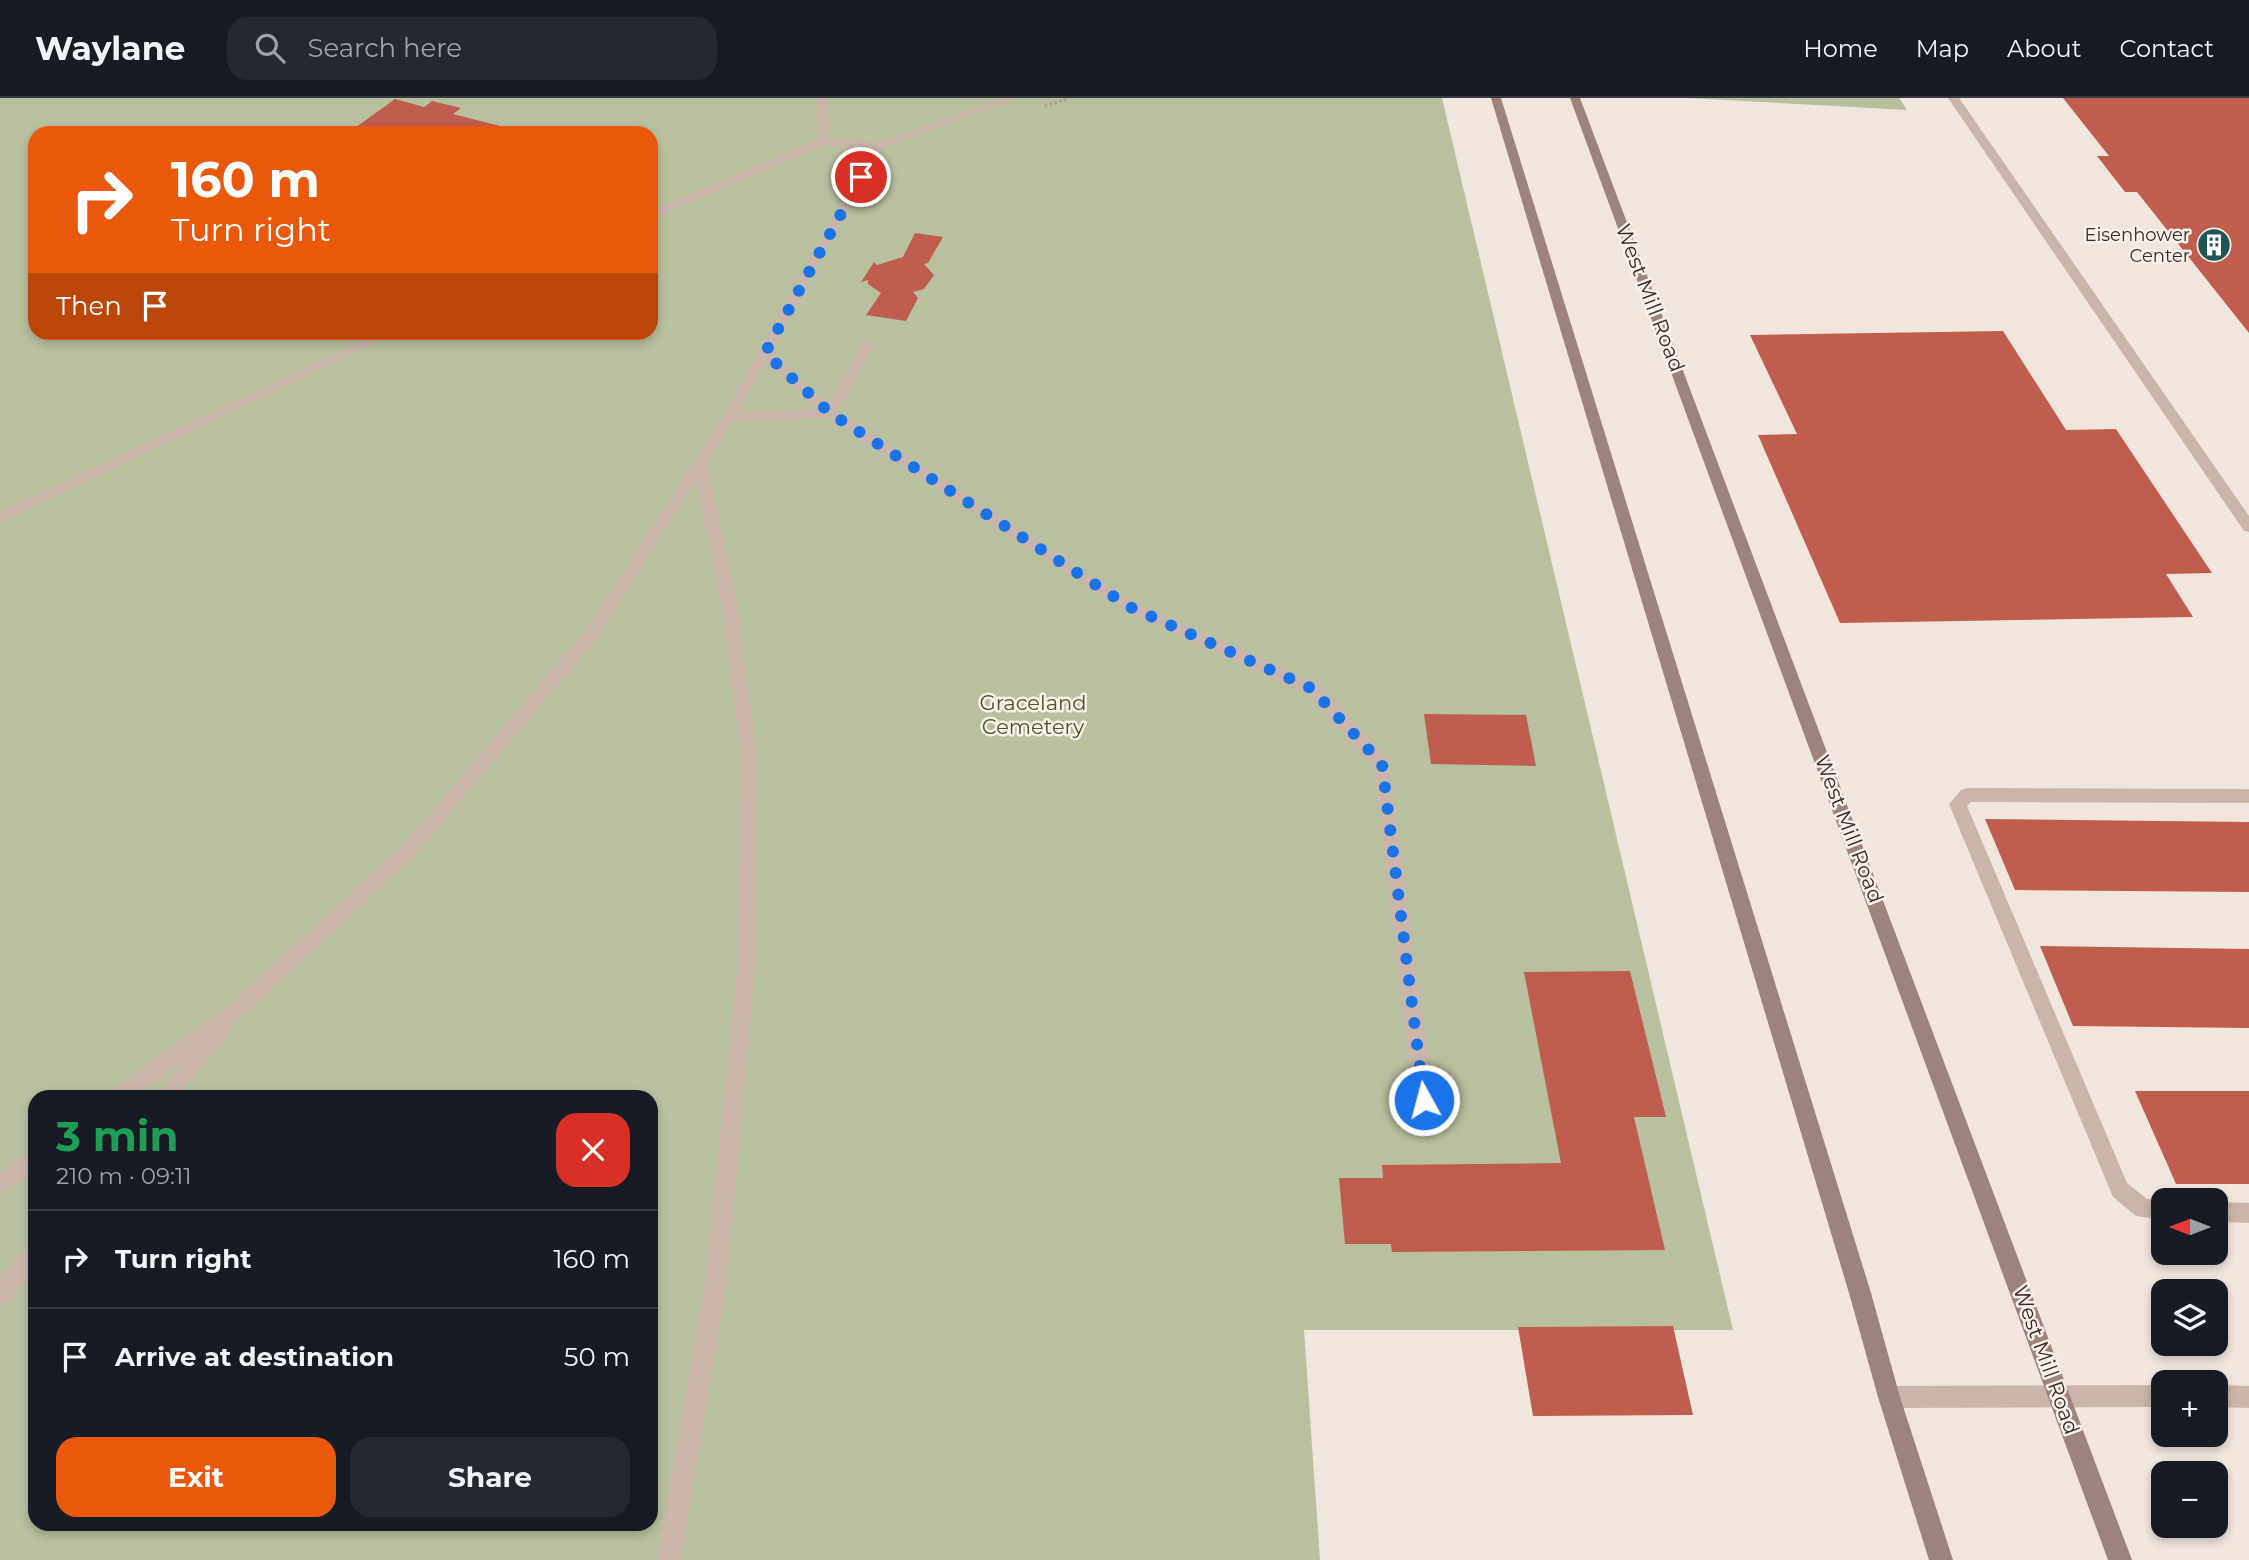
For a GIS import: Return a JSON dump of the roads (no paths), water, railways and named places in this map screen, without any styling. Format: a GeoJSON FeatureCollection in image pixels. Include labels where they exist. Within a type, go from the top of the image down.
{"type":"FeatureCollection","features":[{"type":"Feature","properties":{"kind":"main road"},"geometry":{"type":"LineString","coordinates":[[1496,98],[1860,1293],[1889,1397],[1941,1560]]}},
{"type":"Feature","properties":{"kind":"main road","name":"West Mill Road"},"geometry":{"type":"LineString","coordinates":[[1575,98],[2120,1560]]}},
{"type":"Feature","properties":{"kind":"street"},"geometry":{"type":"LineString","coordinates":[[821,98],[825,141]]}},
{"type":"Feature","properties":{"kind":"street"},"geometry":{"type":"LineString","coordinates":[[658,212],[825,141],[877,147],[1013,98]]}},
{"type":"Feature","properties":{"kind":"street"},"geometry":{"type":"LineString","coordinates":[[1953,98],[2249,527]]}},
{"type":"Feature","properties":{"kind":"street"},"geometry":{"type":"LineString","coordinates":[[128,1090],[239,1008],[410,849],[591,635],[729,417],[877,147]]}},
{"type":"Feature","properties":{"kind":"street"},"geometry":{"type":"LineString","coordinates":[[0,518],[377,340]]}},
{"type":"Feature","properties":{"kind":"street"},"geometry":{"type":"LineString","coordinates":[[830,413],[868,344]]}},
{"type":"Feature","properties":{"kind":"street"},"geometry":{"type":"LineString","coordinates":[[765,353],[830,413],[1130,607],[1311,688],[1382,764],[1424,1100]]}},
{"type":"Feature","properties":{"kind":"street"},"geometry":{"type":"LineString","coordinates":[[729,417],[830,413]]}},
{"type":"Feature","properties":{"kind":"street"},"geometry":{"type":"LineString","coordinates":[[669,1560],[716,1283],[747,971],[749,754],[729,602],[700,464]]}},
{"type":"Feature","properties":{"kind":"street"},"geometry":{"type":"LineString","coordinates":[[2151,1209],[2143,1209],[2120,1190],[1958,804],[1968,795],[2249,796]]}},
{"type":"Feature","properties":{"kind":"street"},"geometry":{"type":"LineString","coordinates":[[171,1090],[239,1008]]}},
{"type":"Feature","properties":{"kind":"street"},"geometry":{"type":"LineString","coordinates":[[0,1185],[28,1164]]}},
{"type":"Feature","properties":{"kind":"street"},"geometry":{"type":"LineString","coordinates":[[2228,1212],[2249,1213]]}},
{"type":"Feature","properties":{"kind":"street"},"geometry":{"type":"LineString","coordinates":[[0,1294],[28,1260]]}},
{"type":"Feature","properties":{"kind":"street"},"geometry":{"type":"LineString","coordinates":[[1889,1397],[2151,1396]]}},
{"type":"Feature","properties":{"kind":"street"},"geometry":{"type":"LineString","coordinates":[[2228,1396],[2249,1397]]}},
{"type":"Feature","properties":{"kind":"place","name":"Eisenhower Center"},"geometry":{"type":"Point","coordinates":[2214,245]}},
{"type":"Feature","properties":{"kind":"park label","name":"Graceland Cemetery"},"geometry":{"type":"Point","coordinates":[1033,715]}}]}
